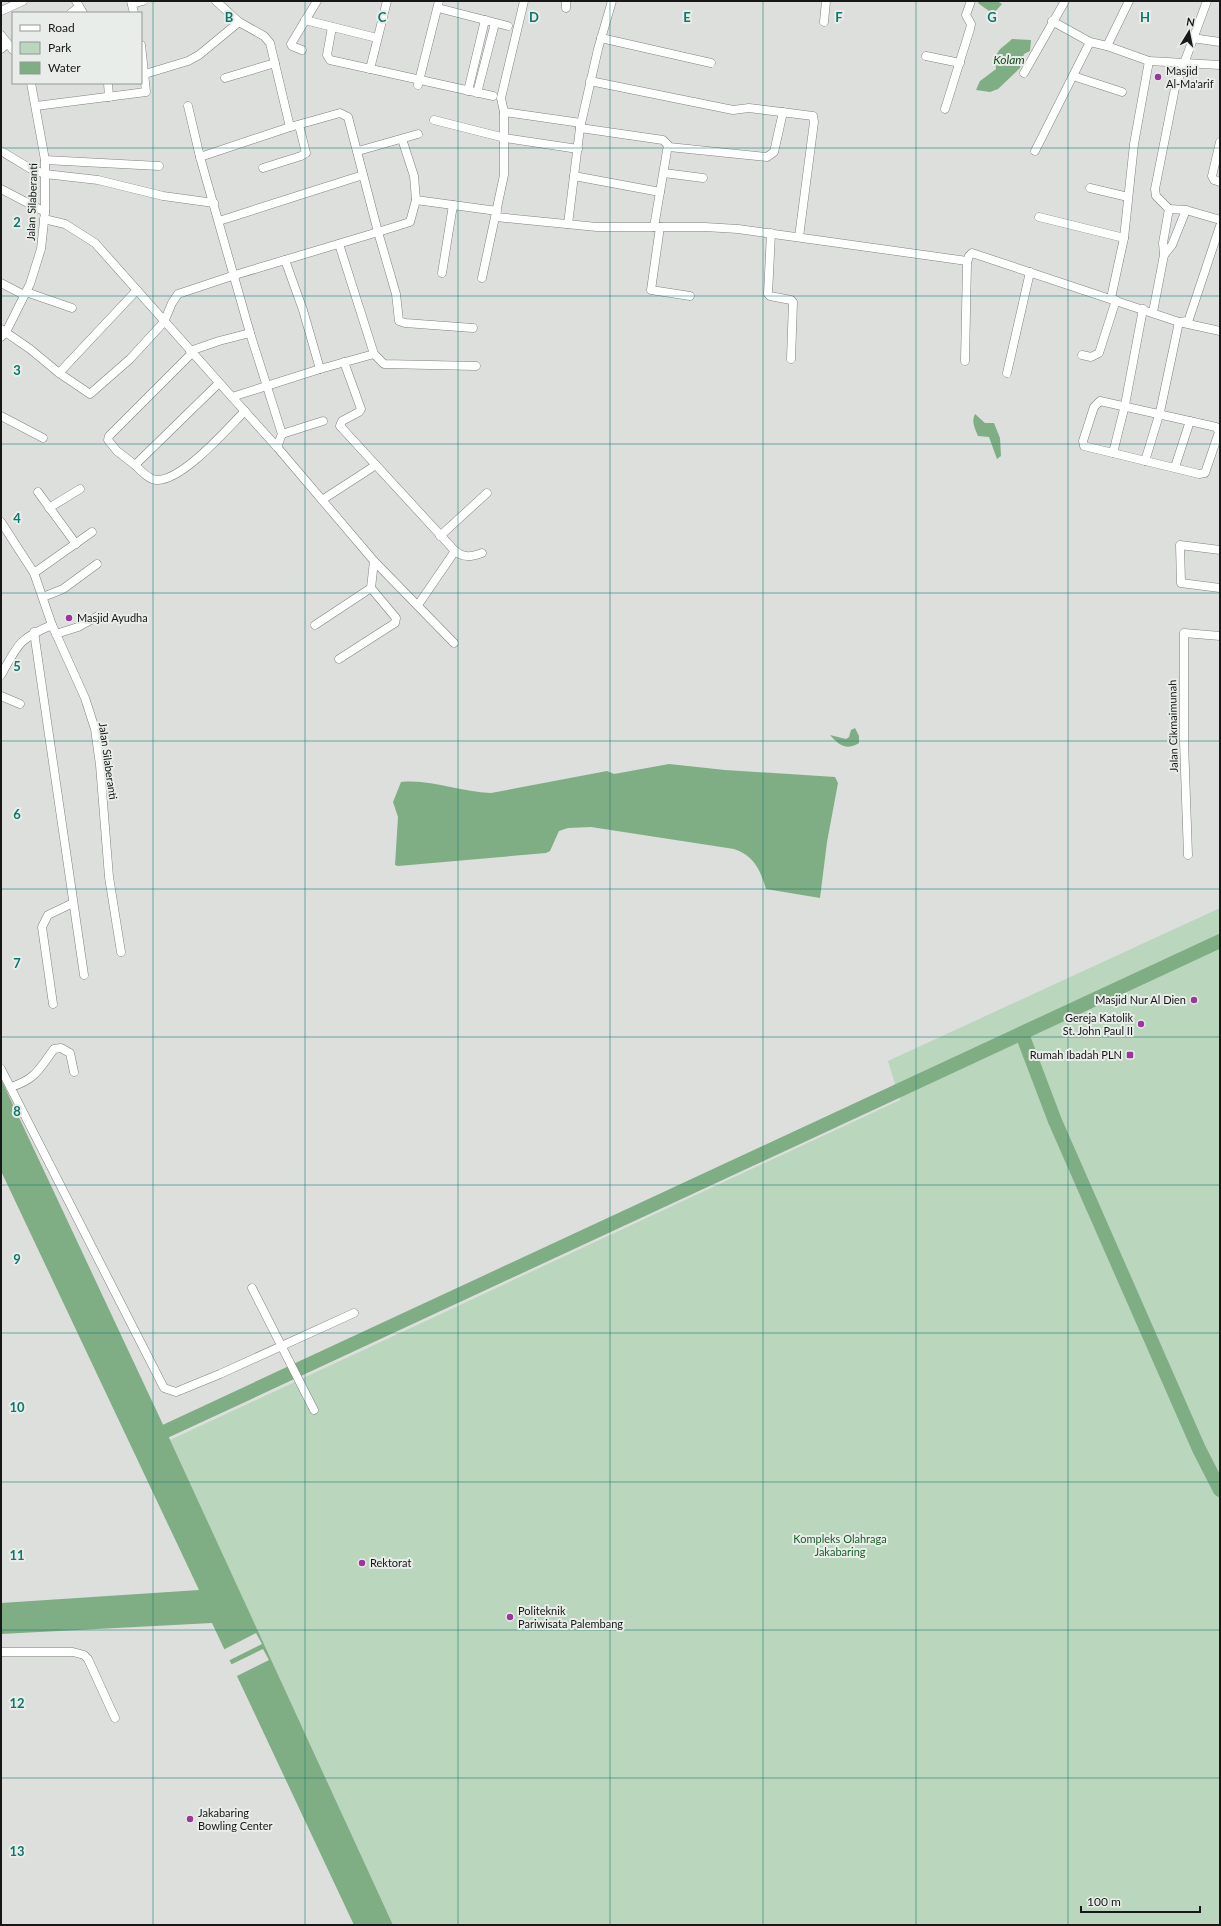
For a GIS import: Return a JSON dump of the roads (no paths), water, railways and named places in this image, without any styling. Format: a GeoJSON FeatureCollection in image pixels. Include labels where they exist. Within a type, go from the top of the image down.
{"type":"FeatureCollection","features":[{"type":"Feature","properties":{"kind":"street"},"geometry":{"type":"LineString","coordinates":[[1,11],[23,1]]}},
{"type":"Feature","properties":{"kind":"street"},"geometry":{"type":"LineString","coordinates":[[131,3],[143,1]]}},
{"type":"Feature","properties":{"kind":"street"},"geometry":{"type":"LineString","coordinates":[[216,1],[239,22],[267,39],[275,63],[290,127]]}},
{"type":"Feature","properties":{"kind":"street"},"geometry":{"type":"LineString","coordinates":[[302,50],[292,46],[291,44],[317,1]]}},
{"type":"Feature","properties":{"kind":"street"},"geometry":{"type":"LineString","coordinates":[[370,69],[387,1]]}},
{"type":"Feature","properties":{"kind":"street"},"geometry":{"type":"LineString","coordinates":[[482,278],[504,175],[504,112],[501,98],[524,1]]}},
{"type":"Feature","properties":{"kind":"street"},"geometry":{"type":"LineString","coordinates":[[568,224],[581,126],[590,81],[612,1]]}},
{"type":"Feature","properties":{"kind":"street"},"geometry":{"type":"LineString","coordinates":[[824,22],[826,1]]}},
{"type":"Feature","properties":{"kind":"street"},"geometry":{"type":"LineString","coordinates":[[945,109],[971,26],[966,15],[971,1]]}},
{"type":"Feature","properties":{"kind":"street"},"geometry":{"type":"LineString","coordinates":[[1024,73],[1052,21],[1065,1]]}},
{"type":"Feature","properties":{"kind":"street"},"geometry":{"type":"LineString","coordinates":[[1107,46],[1129,1]]}},
{"type":"Feature","properties":{"kind":"street"},"geometry":{"type":"LineString","coordinates":[[1207,1],[1192,38],[1175,88],[1155,192],[1158,198],[1169,209],[1186,210],[1220,220]]}},
{"type":"Feature","properties":{"kind":"street"},"geometry":{"type":"LineString","coordinates":[[418,83],[438,5],[508,26]]}},
{"type":"Feature","properties":{"kind":"street"},"geometry":{"type":"LineString","coordinates":[[305,20],[378,38]]}},
{"type":"Feature","properties":{"kind":"street"},"geometry":{"type":"LineString","coordinates":[[468,91],[485,20]]}},
{"type":"Feature","properties":{"kind":"street"},"geometry":{"type":"LineString","coordinates":[[1052,21],[1090,42],[1107,46],[1149,61],[1220,64]]}},
{"type":"Feature","properties":{"kind":"street"},"geometry":{"type":"LineString","coordinates":[[145,74],[188,61],[199,55],[239,22]]}},
{"type":"Feature","properties":{"kind":"street"},"geometry":{"type":"LineString","coordinates":[[477,94],[494,23]]}},
{"type":"Feature","properties":{"kind":"street"},"geometry":{"type":"LineString","coordinates":[[332,27],[327,55],[329,59],[418,83],[493,96]]}},
{"type":"Feature","properties":{"kind":"street"},"geometry":{"type":"LineString","coordinates":[[1,35],[4,46]]}},
{"type":"Feature","properties":{"kind":"street"},"geometry":{"type":"LineString","coordinates":[[601,38],[711,63]]}},
{"type":"Feature","properties":{"kind":"street"},"geometry":{"type":"LineString","coordinates":[[1192,38],[1220,42]]}},
{"type":"Feature","properties":{"kind":"street"},"geometry":{"type":"LineString","coordinates":[[1035,151],[1090,42]]}},
{"type":"Feature","properties":{"kind":"street"},"geometry":{"type":"LineString","coordinates":[[36,106],[146,92],[142,52]]}},
{"type":"Feature","properties":{"kind":"street"},"geometry":{"type":"LineString","coordinates":[[926,56],[960,62]]}},
{"type":"Feature","properties":{"kind":"street"},"geometry":{"type":"LineString","coordinates":[[1082,355],[1091,357],[1099,353],[1114,299],[1124,238],[1134,144],[1149,61]]}},
{"type":"Feature","properties":{"kind":"street"},"geometry":{"type":"LineString","coordinates":[[225,78],[275,63]]}},
{"type":"Feature","properties":{"kind":"street"},"geometry":{"type":"LineString","coordinates":[[1073,76],[1122,92]]}},
{"type":"Feature","properties":{"kind":"street"},"geometry":{"type":"LineString","coordinates":[[590,81],[733,110],[749,108],[809,115],[814,118],[799,237]]}},
{"type":"Feature","properties":{"kind":"street","name":"Jalan Silaberanti"},"geometry":{"type":"LineString","coordinates":[[3,333],[25,293],[41,249],[45,216],[45,160],[31,84]]}},
{"type":"Feature","properties":{"kind":"street"},"geometry":{"type":"LineString","coordinates":[[108,84],[109,97]]}},
{"type":"Feature","properties":{"kind":"street"},"geometry":{"type":"LineString","coordinates":[[188,106],[200,157],[235,275],[250,333],[268,385],[282,434],[277,447]]}},
{"type":"Feature","properties":{"kind":"street"},"geometry":{"type":"LineString","coordinates":[[504,112],[663,140],[669,146],[767,157],[774,152],[783,112]]}},
{"type":"Feature","properties":{"kind":"street"},"geometry":{"type":"LineString","coordinates":[[200,157],[290,127],[343,114],[349,120],[358,151],[378,232],[396,294],[399,320],[405,323],[473,328]]}},
{"type":"Feature","properties":{"kind":"street"},"geometry":{"type":"LineString","coordinates":[[434,120],[504,138],[578,149]]}},
{"type":"Feature","properties":{"kind":"street"},"geometry":{"type":"LineString","coordinates":[[263,168],[306,153],[299,125]]}},
{"type":"Feature","properties":{"kind":"street"},"geometry":{"type":"LineString","coordinates":[[358,151],[418,134]]}},
{"type":"Feature","properties":{"kind":"street"},"geometry":{"type":"LineString","coordinates":[[3,333],[90,394],[130,359],[164,322],[172,303],[178,294],[235,275],[410,222],[416,200],[414,176],[402,139]]}},
{"type":"Feature","properties":{"kind":"street"},"geometry":{"type":"LineString","coordinates":[[1220,142],[1212,176],[1214,180],[1220,182]]}},
{"type":"Feature","properties":{"kind":"street"},"geometry":{"type":"LineString","coordinates":[[669,146],[660,192],[652,290],[690,296]]}},
{"type":"Feature","properties":{"kind":"street"},"geometry":{"type":"LineString","coordinates":[[1,151],[31,169],[45,174],[98,180],[163,196],[214,203]]}},
{"type":"Feature","properties":{"kind":"street"},"geometry":{"type":"LineString","coordinates":[[45,160],[159,166]]}},
{"type":"Feature","properties":{"kind":"street"},"geometry":{"type":"LineString","coordinates":[[664,172],[703,178]]}},
{"type":"Feature","properties":{"kind":"street"},"geometry":{"type":"LineString","coordinates":[[219,221],[364,174]]}},
{"type":"Feature","properties":{"kind":"street"},"geometry":{"type":"LineString","coordinates":[[574,176],[660,192]]}},
{"type":"Feature","properties":{"kind":"street"},"geometry":{"type":"LineString","coordinates":[[1090,188],[1128,196]]}},
{"type":"Feature","properties":{"kind":"street"},"geometry":{"type":"LineString","coordinates":[[1,189],[45,216],[65,224],[95,242],[164,322],[277,447],[374,562],[454,643]]}},
{"type":"Feature","properties":{"kind":"street"},"geometry":{"type":"LineString","coordinates":[[416,200],[453,205],[496,214],[597,227],[705,227],[771,233],[967,262]]}},
{"type":"Feature","properties":{"kind":"street"},"geometry":{"type":"LineString","coordinates":[[442,273],[453,205]]}},
{"type":"Feature","properties":{"kind":"street"},"geometry":{"type":"LineString","coordinates":[[1153,312],[1164,255],[1164,243],[1169,209]]}},
{"type":"Feature","properties":{"kind":"street"},"geometry":{"type":"LineString","coordinates":[[1164,255],[1172,245],[1186,210]]}},
{"type":"Feature","properties":{"kind":"street"},"geometry":{"type":"LineString","coordinates":[[1039,217],[1124,238]]}},
{"type":"Feature","properties":{"kind":"street"},"geometry":{"type":"LineString","coordinates":[[1179,322],[1187,321],[1189,319],[1220,226]]}},
{"type":"Feature","properties":{"kind":"street"},"geometry":{"type":"LineString","coordinates":[[771,233],[768,294],[770,296],[791,300],[793,302],[791,359]]}},
{"type":"Feature","properties":{"kind":"street"},"geometry":{"type":"LineString","coordinates":[[339,244],[374,354],[384,364],[476,366]]}},
{"type":"Feature","properties":{"kind":"street"},"geometry":{"type":"LineString","coordinates":[[965,361],[967,262],[970,255],[974,254],[1114,299],[1179,322],[1220,331]]}},
{"type":"Feature","properties":{"kind":"street"},"geometry":{"type":"LineString","coordinates":[[285,260],[303,310],[320,369]]}},
{"type":"Feature","properties":{"kind":"street"},"geometry":{"type":"LineString","coordinates":[[1006,373],[1030,272]]}},
{"type":"Feature","properties":{"kind":"street"},"geometry":{"type":"LineString","coordinates":[[1,283],[25,293],[72,308]]}},
{"type":"Feature","properties":{"kind":"street"},"geometry":{"type":"LineString","coordinates":[[59,373],[137,290]]}},
{"type":"Feature","properties":{"kind":"street"},"geometry":{"type":"LineString","coordinates":[[1113,453],[1125,405],[1143,309]]}},
{"type":"Feature","properties":{"kind":"street"},"geometry":{"type":"LineString","coordinates":[[1146,461],[1159,414],[1179,322]]}},
{"type":"Feature","properties":{"kind":"street"},"geometry":{"type":"LineString","coordinates":[[245,412],[193,463],[177,474],[158,480],[154,480],[117,451],[108,440],[109,436],[191,352],[219,341],[250,333]]}},
{"type":"Feature","properties":{"kind":"street"},"geometry":{"type":"LineString","coordinates":[[232,397],[320,369],[374,354]]}},
{"type":"Feature","properties":{"kind":"street"},"geometry":{"type":"LineString","coordinates":[[344,362],[361,409],[359,412],[342,420],[340,426],[455,551],[460,555],[468,557],[482,553]]}},
{"type":"Feature","properties":{"kind":"street"},"geometry":{"type":"LineString","coordinates":[[135,465],[219,383]]}},
{"type":"Feature","properties":{"kind":"street"},"geometry":{"type":"LineString","coordinates":[[1103,401],[1125,405],[1216,428],[1219,432],[1216,445],[1203,475],[1175,467],[1086,447],[1082,444],[1096,403],[1103,401]]}},
{"type":"Feature","properties":{"kind":"street"},"geometry":{"type":"LineString","coordinates":[[1,416],[43,438]]}},
{"type":"Feature","properties":{"kind":"street"},"geometry":{"type":"LineString","coordinates":[[282,434],[323,421]]}},
{"type":"Feature","properties":{"kind":"street"},"geometry":{"type":"LineString","coordinates":[[1175,467],[1190,421]]}},
{"type":"Feature","properties":{"kind":"street"},"geometry":{"type":"LineString","coordinates":[[322,500],[376,465]]}},
{"type":"Feature","properties":{"kind":"street"},"geometry":{"type":"LineString","coordinates":[[49,508],[80,489]]}},
{"type":"Feature","properties":{"kind":"street"},"geometry":{"type":"LineString","coordinates":[[38,492],[76,544]]}},
{"type":"Feature","properties":{"kind":"street"},"geometry":{"type":"LineString","coordinates":[[440,536],[487,493]]}},
{"type":"Feature","properties":{"kind":"street","name":"Jalan Silaberanti"},"geometry":{"type":"LineString","coordinates":[[1,522],[34,573],[52,625],[85,698],[95,729],[110,877],[121,952]]}},
{"type":"Feature","properties":{"kind":"street"},"geometry":{"type":"LineString","coordinates":[[34,573],[92,532]]}},
{"type":"Feature","properties":{"kind":"street"},"geometry":{"type":"LineString","coordinates":[[1220,550],[1180,545],[1181,583],[1220,588]]}},
{"type":"Feature","properties":{"kind":"street"},"geometry":{"type":"LineString","coordinates":[[418,605],[455,551]]}},
{"type":"Feature","properties":{"kind":"street"},"geometry":{"type":"LineString","coordinates":[[339,659],[395,623],[396,618],[371,588],[374,562]]}},
{"type":"Feature","properties":{"kind":"street"},"geometry":{"type":"LineString","coordinates":[[43,597],[63,589],[97,564]]}},
{"type":"Feature","properties":{"kind":"street"},"geometry":{"type":"LineString","coordinates":[[315,625],[371,588]]}},
{"type":"Feature","properties":{"kind":"street"},"geometry":{"type":"LineString","coordinates":[[56,634],[78,627],[98,616]]}},
{"type":"Feature","properties":{"kind":"street"},"geometry":{"type":"LineString","coordinates":[[1,675],[19,643],[34,632],[52,625]]}},
{"type":"Feature","properties":{"kind":"street"},"geometry":{"type":"LineString","coordinates":[[34,632],[84,975]]}},
{"type":"Feature","properties":{"kind":"street","name":"Jalan Cikmaimunah"},"geometry":{"type":"LineString","coordinates":[[1188,855],[1184,742],[1184,633],[1220,636]]}},
{"type":"Feature","properties":{"kind":"street"},"geometry":{"type":"LineString","coordinates":[[1,696],[20,704]]}},
{"type":"Feature","properties":{"kind":"street"},"geometry":{"type":"LineString","coordinates":[[53,1004],[42,926],[48,915],[73,904]]}},
{"type":"Feature","properties":{"kind":"street"},"geometry":{"type":"LineString","coordinates":[[11,1086],[26,1082],[36,1073],[54,1049],[61,1048],[70,1053],[74,1072]]}},
{"type":"Feature","properties":{"kind":"street"},"geometry":{"type":"LineString","coordinates":[[1,1069],[164,1388],[176,1392],[220,1374],[354,1313]]}},
{"type":"Feature","properties":{"kind":"street"},"geometry":{"type":"LineString","coordinates":[[252,1288],[314,1410]]}},
{"type":"Feature","properties":{"kind":"street"},"geometry":{"type":"LineString","coordinates":[[1,1652],[73,1652],[84,1655],[91,1664],[115,1718]]}},
{"type":"Feature","properties":{"kind":"water"},"geometry":{"type":"Polygon","coordinates":[[[979,1],[997,1],[1002,4],[993,14],[978,3],[979,1]]]}},
{"type":"Feature","properties":{"kind":"water","name":"Kolam"},"geometry":{"type":"Polygon","coordinates":[[[1012,39],[1031,40],[1030,51],[1024,54],[1020,68],[998,89],[990,92],[976,90],[980,81],[996,69],[997,54],[1001,48],[1012,39]]]}},
{"type":"Feature","properties":{"kind":"water"},"geometry":{"type":"Polygon","coordinates":[[[975,414],[985,423],[994,423],[1000,438],[1001,456],[997,459],[989,437],[978,436],[973,422],[975,414]]]}},
{"type":"Feature","properties":{"kind":"water"},"geometry":{"type":"Polygon","coordinates":[[[855,728],[859,736],[859,743],[850,747],[843,746],[836,742],[830,735],[846,739],[849,737],[851,730],[855,728]]]}},
{"type":"Feature","properties":{"kind":"water"},"geometry":{"type":"Polygon","coordinates":[[[669,764],[725,770],[835,777],[838,783],[827,842],[820,898],[766,889],[759,869],[751,859],[747,855],[734,849],[591,827],[568,828],[559,831],[550,851],[546,853],[398,866],[395,865],[398,817],[393,802],[401,782],[424,782],[491,793],[607,771],[614,774],[669,764]]]}},
{"type":"Feature","properties":{"kind":"water"},"geometry":{"type":"Polygon","coordinates":[[[1,1079],[166,1431],[393,1925],[354,1925],[212,1623],[1,1634],[1,1603],[199,1590],[1,1171],[1,1079]]]}},
{"type":"Feature","properties":{"kind":"waterway"},"geometry":{"type":"LineString","coordinates":[[166,1431],[1220,941]]}},
{"type":"Feature","properties":{"kind":"waterway"},"geometry":{"type":"LineString","coordinates":[[1022,1034],[1055,1121],[1199,1449],[1220,1490]]}},
{"type":"Feature","properties":{"kind":"place","name":"Masjid Al-Ma'arif"},"geometry":{"type":"Point","coordinates":[1158,77]}},
{"type":"Feature","properties":{"kind":"place","name":"Masjid Ayudha"},"geometry":{"type":"Point","coordinates":[69,618]}},
{"type":"Feature","properties":{"kind":"place","name":"Masjid Nur Al Dien"},"geometry":{"type":"Point","coordinates":[1194,1000]}},
{"type":"Feature","properties":{"kind":"place","name":"Gereja Katolik St. John Paul II"},"geometry":{"type":"Point","coordinates":[1141,1024]}},
{"type":"Feature","properties":{"kind":"place","name":"Rumah Ibadah PLN"},"geometry":{"type":"Point","coordinates":[1130,1055]}},
{"type":"Feature","properties":{"kind":"place","name":"Rektorat"},"geometry":{"type":"Point","coordinates":[362,1563]}},
{"type":"Feature","properties":{"kind":"place","name":"Politeknik Pariwisata Palembang"},"geometry":{"type":"Point","coordinates":[510,1617]}},
{"type":"Feature","properties":{"kind":"place","name":"Jakabaring Bowling Center"},"geometry":{"type":"Point","coordinates":[190,1819]}},
{"type":"Feature","properties":{"kind":"park label","name":"Kompleks Olahraga Jakabaring"},"geometry":{"type":"Point","coordinates":[840,1545]}}]}
